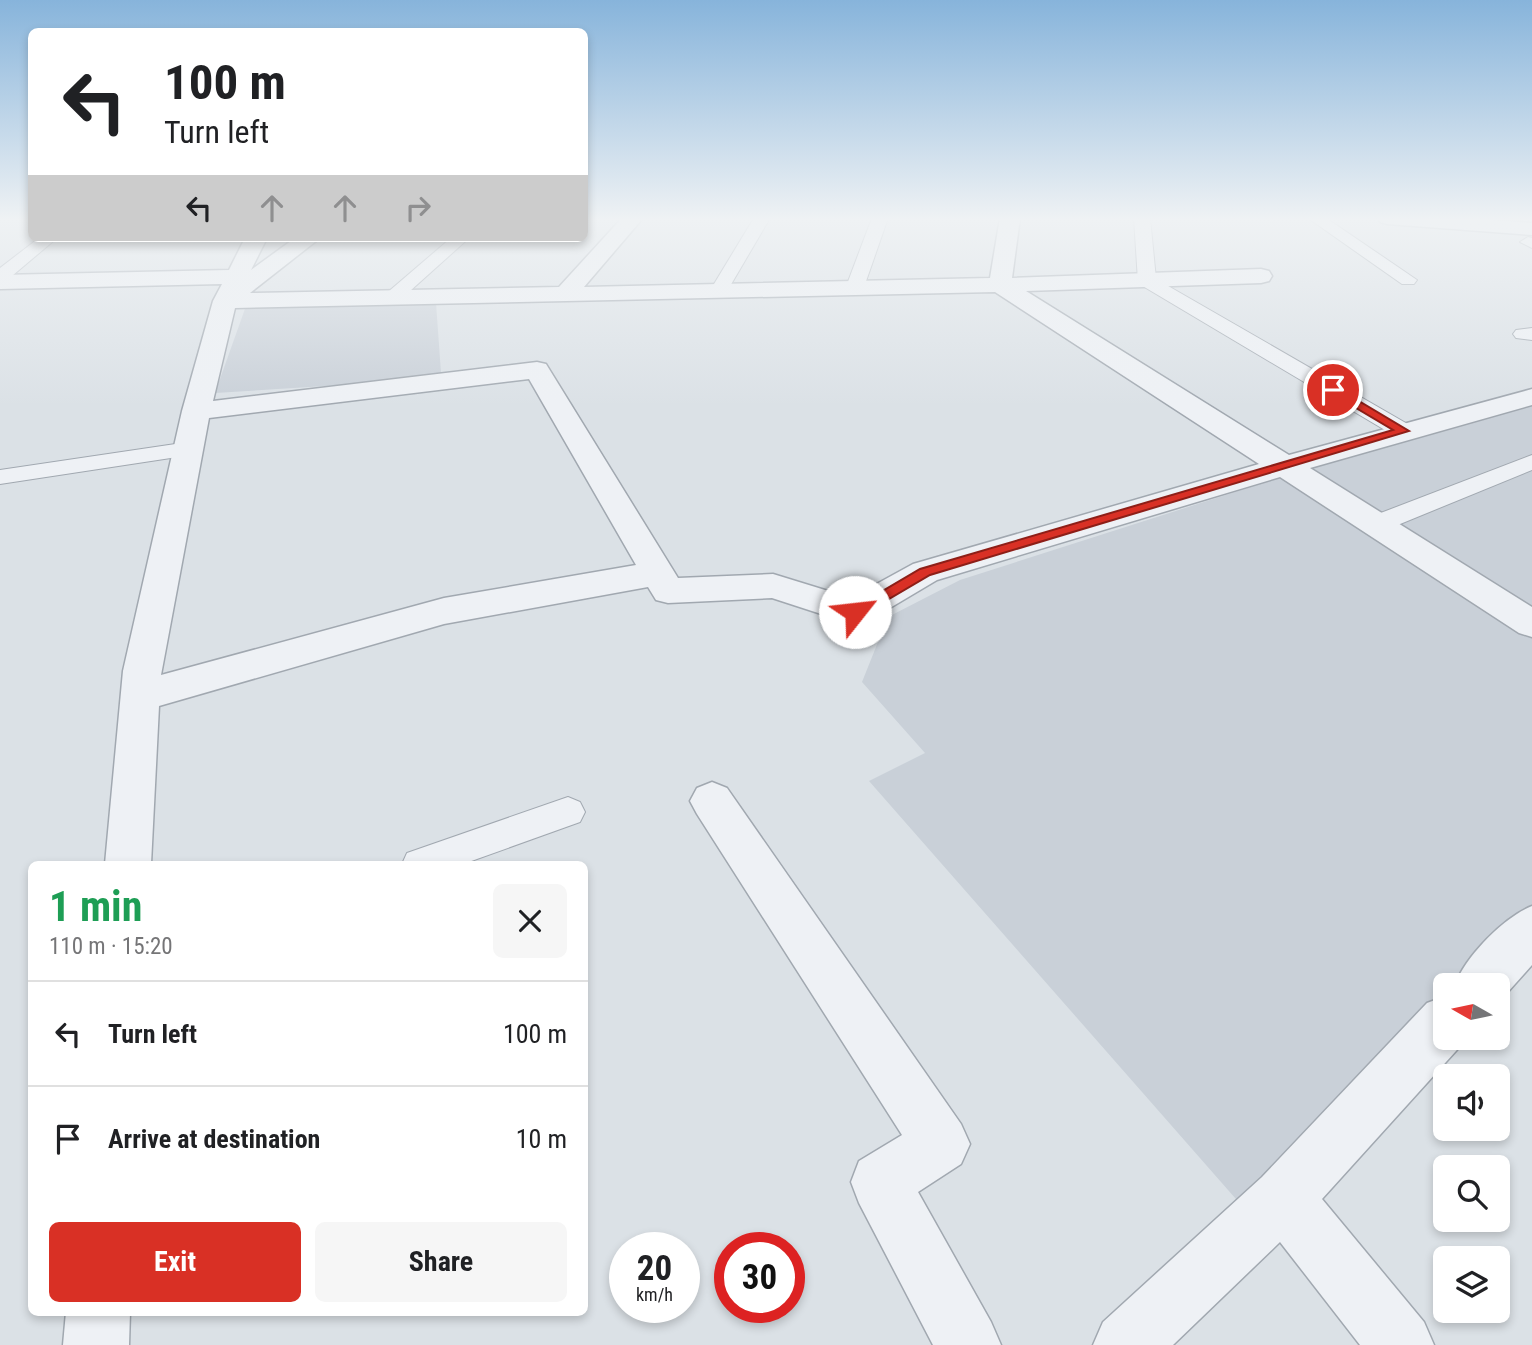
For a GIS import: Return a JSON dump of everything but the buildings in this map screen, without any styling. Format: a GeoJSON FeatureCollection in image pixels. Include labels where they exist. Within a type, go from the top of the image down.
{"type":"FeatureCollection","features":[{"type":"Feature","properties":{"kind":"street"},"geometry":{"type":"LineString","coordinates":[[128,861],[142,671],[196,411],[234,281]]}},
{"type":"Feature","properties":{"kind":"street"},"geometry":{"type":"LineString","coordinates":[[230,289],[243,281]]}},
{"type":"Feature","properties":{"kind":"street"},"geometry":{"type":"LineString","coordinates":[[567,292],[577,281]]}},
{"type":"Feature","properties":{"kind":"street"},"geometry":{"type":"LineString","coordinates":[[1000,285],[1001,281]]}},
{"type":"Feature","properties":{"kind":"street"},"geometry":{"type":"LineString","coordinates":[[0,282],[394,296],[1152,281]]}},
{"type":"Feature","properties":{"kind":"street"},"geometry":{"type":"LineString","coordinates":[[1000,285],[1532,624]]}},
{"type":"Feature","properties":{"kind":"street"},"geometry":{"type":"LineString","coordinates":[[196,411],[537,370],[668,591],[773,586],[855,612],[925,572],[1403,431],[1532,397]]}},
{"type":"Feature","properties":{"kind":"street"},"geometry":{"type":"LineString","coordinates":[[141,696],[444,611],[658,573]]}},
{"type":"Feature","properties":{"kind":"street"},"geometry":{"type":"LineString","coordinates":[[712,801],[941,1144],[880,1182],[968,1345]]}},
{"type":"Feature","properties":{"kind":"street"},"geometry":{"type":"LineString","coordinates":[[1491,973],[1532,929]]}},
{"type":"Feature","properties":{"kind":"street"},"geometry":{"type":"LineString","coordinates":[[1126,1345],[1283,1198],[1433,1036]]}},
{"type":"Feature","properties":{"kind":"street"},"geometry":{"type":"LineString","coordinates":[[1283,1198],[1401,1345]]}},
{"type":"Feature","properties":{"kind":"street"},"geometry":{"type":"LineString","coordinates":[[96,1345],[98,1316]]}},
{"type":"Feature","properties":{"kind":"lane"},"geometry":{"type":"LineString","coordinates":[[394,296],[412,281]]}},
{"type":"Feature","properties":{"kind":"lane"},"geometry":{"type":"LineString","coordinates":[[720,289],[725,281]]}},
{"type":"Feature","properties":{"kind":"lane"},"geometry":{"type":"LineString","coordinates":[[855,287],[857,281]]}},
{"type":"Feature","properties":{"kind":"lane"},"geometry":{"type":"LineString","coordinates":[[1147,281],[1403,431]]}},
{"type":"Feature","properties":{"kind":"lane"},"geometry":{"type":"LineString","coordinates":[[0,477],[188,449]]}},
{"type":"Feature","properties":{"kind":"lane"},"geometry":{"type":"LineString","coordinates":[[1374,525],[1532,461]]}},
{"type":"Feature","properties":{"kind":"lane"},"geometry":{"type":"LineString","coordinates":[[428,861],[568,811]]}},
{"type":"Feature","properties":{"kind":"shaded area"},"geometry":{"type":"Polygon","coordinates":[[[436,303],[441,373],[341,385],[215,393],[246,306],[436,303]]]}},
{"type":"Feature","properties":{"kind":"shaded area"},"geometry":{"type":"Polygon","coordinates":[[[1532,397],[1532,929],[1491,973],[1433,973],[1433,1035],[1257,1223],[869,781],[925,753],[862,682],[888,617],[960,580],[1532,397]]]}},
{"type":"Feature","properties":{"kind":"route"},"geometry":{"type":"LineString","coordinates":[[855,612],[925,572],[1403,431],[1333,390]]}}]}
